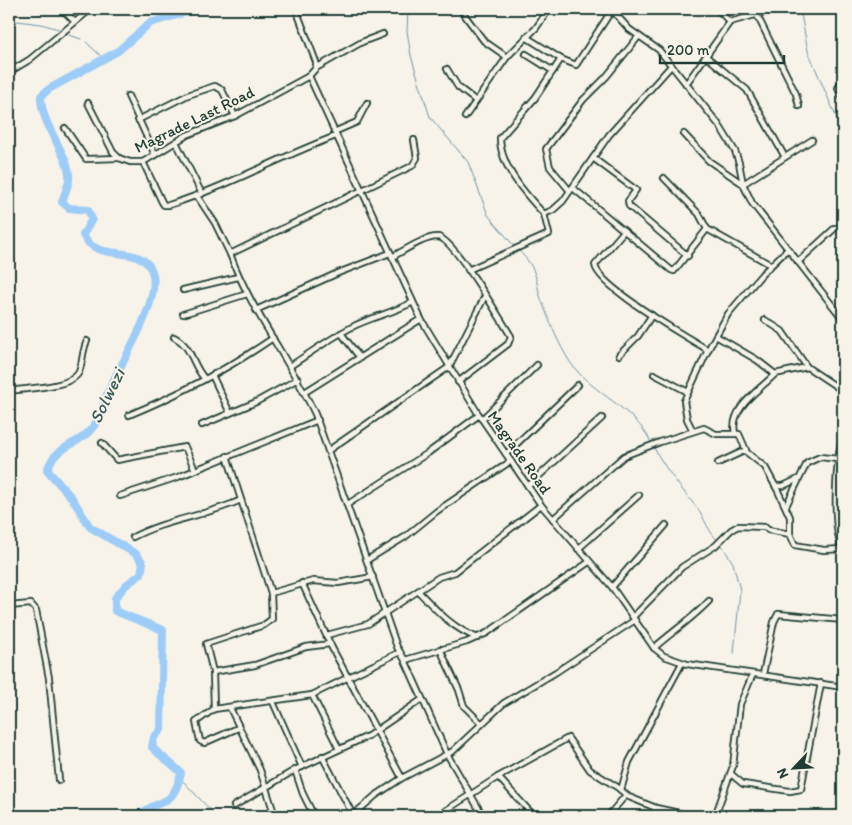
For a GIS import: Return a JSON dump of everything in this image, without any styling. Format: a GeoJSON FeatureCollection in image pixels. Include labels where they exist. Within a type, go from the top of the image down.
{"type":"FeatureCollection","features":[{"type":"Feature","properties":{"kind":"street"},"geometry":{"type":"LineString","coordinates":[[62,9],[75,22]]}},
{"type":"Feature","properties":{"kind":"street"},"geometry":{"type":"LineString","coordinates":[[9,72],[29,60],[91,9]]}},
{"type":"Feature","properties":{"kind":"street"},"geometry":{"type":"LineString","coordinates":[[296,9],[316,62],[316,68]]}},
{"type":"Feature","properties":{"kind":"street"},"geometry":{"type":"LineString","coordinates":[[460,9],[484,41],[507,57]]}},
{"type":"Feature","properties":{"kind":"street"},"geometry":{"type":"LineString","coordinates":[[466,117],[507,57],[549,9]]}},
{"type":"Feature","properties":{"kind":"street"},"geometry":{"type":"LineString","coordinates":[[526,37],[572,65],[579,63],[611,9],[629,29],[653,44],[729,139],[740,163],[743,184],[752,203],[843,319]]}},
{"type":"Feature","properties":{"kind":"street"},"geometry":{"type":"LineString","coordinates":[[716,9],[730,22]]}},
{"type":"Feature","properties":{"kind":"street"},"geometry":{"type":"LineString","coordinates":[[686,84],[730,22],[777,9]]}},
{"type":"Feature","properties":{"kind":"street"},"geometry":{"type":"LineString","coordinates":[[757,14],[796,94],[799,106]]}},
{"type":"Feature","properties":{"kind":"street"},"geometry":{"type":"LineString","coordinates":[[310,76],[316,68],[362,42],[383,34]]}},
{"type":"Feature","properties":{"kind":"street"},"geometry":{"type":"LineString","coordinates":[[639,36],[606,77],[584,100],[546,149],[550,167],[572,189],[671,270],[677,269],[707,229]]}},
{"type":"Feature","properties":{"kind":"street"},"geometry":{"type":"LineString","coordinates":[[526,54],[553,71]]}},
{"type":"Feature","properties":{"kind":"street"},"geometry":{"type":"LineString","coordinates":[[707,57],[747,90],[785,157]]}},
{"type":"Feature","properties":{"kind":"street"},"geometry":{"type":"LineString","coordinates":[[468,270],[549,234],[544,214],[514,175],[506,159],[500,138],[535,98],[561,59]]}},
{"type":"Feature","properties":{"kind":"street"},"geometry":{"type":"LineString","coordinates":[[544,214],[553,210],[572,189],[610,134],[671,66]]}},
{"type":"Feature","properties":{"kind":"street"},"geometry":{"type":"LineString","coordinates":[[447,69],[458,87],[476,101]]}},
{"type":"Feature","properties":{"kind":"street","name":"Magrade Last Road"},"geometry":{"type":"LineString","coordinates":[[88,103],[109,146],[119,158],[130,162],[142,162],[209,124],[235,116],[310,76]]}},
{"type":"Feature","properties":{"kind":"street","name":"Magrade Road"},"geometry":{"type":"LineString","coordinates":[[310,76],[421,319],[458,382],[528,486],[553,519],[612,587],[654,648],[664,656],[682,663],[843,687]]}},
{"type":"Feature","properties":{"kind":"street"},"geometry":{"type":"LineString","coordinates":[[843,80],[838,88],[843,98]]}},
{"type":"Feature","properties":{"kind":"street"},"geometry":{"type":"LineString","coordinates":[[138,120],[188,95],[215,86],[222,90],[235,116]]}},
{"type":"Feature","properties":{"kind":"street"},"geometry":{"type":"LineString","coordinates":[[128,96],[156,154]]}},
{"type":"Feature","properties":{"kind":"street"},"geometry":{"type":"LineString","coordinates":[[142,162],[164,205],[200,195],[244,178],[295,151],[335,134],[357,122],[367,104]]}},
{"type":"Feature","properties":{"kind":"street"},"geometry":{"type":"LineString","coordinates":[[65,128],[86,158],[119,158]]}},
{"type":"Feature","properties":{"kind":"street"},"geometry":{"type":"LineString","coordinates":[[684,134],[709,161],[743,184]]}},
{"type":"Feature","properties":{"kind":"street"},"geometry":{"type":"LineString","coordinates":[[230,254],[362,192],[412,166],[417,158],[414,140]]}},
{"type":"Feature","properties":{"kind":"street"},"geometry":{"type":"LineString","coordinates":[[743,184],[812,140]]}},
{"type":"Feature","properties":{"kind":"street"},"geometry":{"type":"LineString","coordinates":[[176,142],[230,254],[247,294],[298,379],[318,420],[400,652],[406,660],[421,700],[447,754],[483,816]]}},
{"type":"Feature","properties":{"kind":"street"},"geometry":{"type":"LineString","coordinates":[[593,158],[636,190],[628,201],[629,206],[688,256]]}},
{"type":"Feature","properties":{"kind":"street"},"geometry":{"type":"LineString","coordinates":[[664,178],[699,214],[707,229],[771,265]]}},
{"type":"Feature","properties":{"kind":"street"},"geometry":{"type":"LineString","coordinates":[[798,262],[835,228],[843,228]]}},
{"type":"Feature","properties":{"kind":"street"},"geometry":{"type":"LineString","coordinates":[[624,231],[597,261],[595,269],[604,282],[708,350]]}},
{"type":"Feature","properties":{"kind":"street"},"geometry":{"type":"LineString","coordinates":[[256,310],[338,273],[391,255],[424,241],[441,238],[446,241],[468,270],[512,338],[458,382]]}},
{"type":"Feature","properties":{"kind":"street"},"geometry":{"type":"LineString","coordinates":[[693,431],[686,419],[684,406],[688,392],[708,350],[728,314],[771,265],[788,249]]}},
{"type":"Feature","properties":{"kind":"street"},"geometry":{"type":"LineString","coordinates":[[183,290],[238,276]]}},
{"type":"Feature","properties":{"kind":"street"},"geometry":{"type":"LineString","coordinates":[[183,314],[247,294]]}},
{"type":"Feature","properties":{"kind":"street"},"geometry":{"type":"LineString","coordinates":[[329,450],[449,367],[485,296]]}},
{"type":"Feature","properties":{"kind":"street"},"geometry":{"type":"LineString","coordinates":[[290,366],[341,333],[413,302]]}},
{"type":"Feature","properties":{"kind":"street"},"geometry":{"type":"LineString","coordinates":[[619,355],[638,336],[652,315]]}},
{"type":"Feature","properties":{"kind":"street"},"geometry":{"type":"LineString","coordinates":[[305,392],[421,319]]}},
{"type":"Feature","properties":{"kind":"street"},"geometry":{"type":"LineString","coordinates":[[765,320],[782,331],[806,366],[843,391]]}},
{"type":"Feature","properties":{"kind":"street"},"geometry":{"type":"LineString","coordinates":[[341,333],[360,358]]}},
{"type":"Feature","properties":{"kind":"street"},"geometry":{"type":"LineString","coordinates":[[716,336],[757,360],[775,374]]}},
{"type":"Feature","properties":{"kind":"street"},"geometry":{"type":"LineString","coordinates":[[174,337],[186,345],[197,369],[204,378]]}},
{"type":"Feature","properties":{"kind":"street"},"geometry":{"type":"LineString","coordinates":[[129,415],[178,395],[274,338]]}},
{"type":"Feature","properties":{"kind":"street"},"geometry":{"type":"LineString","coordinates":[[9,391],[61,384],[76,377],[80,370],[82,351],[86,341]]}},
{"type":"Feature","properties":{"kind":"street"},"geometry":{"type":"LineString","coordinates":[[348,504],[480,417],[538,365]]}},
{"type":"Feature","properties":{"kind":"street"},"geometry":{"type":"LineString","coordinates":[[735,433],[734,424],[740,410],[775,374],[806,366]]}},
{"type":"Feature","properties":{"kind":"street"},"geometry":{"type":"LineString","coordinates":[[654,374],[688,392]]}},
{"type":"Feature","properties":{"kind":"street"},"geometry":{"type":"LineString","coordinates":[[212,375],[230,413]]}},
{"type":"Feature","properties":{"kind":"street"},"geometry":{"type":"LineString","coordinates":[[202,425],[298,379]]}},
{"type":"Feature","properties":{"kind":"street"},"geometry":{"type":"LineString","coordinates":[[506,454],[578,385]]}},
{"type":"Feature","properties":{"kind":"street"},"geometry":{"type":"LineString","coordinates":[[528,486],[602,418]]}},
{"type":"Feature","properties":{"kind":"street"},"geometry":{"type":"LineString","coordinates":[[120,496],[158,485],[318,420]]}},
{"type":"Feature","properties":{"kind":"street"},"geometry":{"type":"LineString","coordinates":[[553,519],[620,459],[660,442],[704,428],[721,435],[735,433],[742,438],[745,451],[765,467],[786,506],[790,517],[790,534],[793,543],[799,547],[824,550],[843,549],[837,527],[838,459],[843,436]]}},
{"type":"Feature","properties":{"kind":"street"},"geometry":{"type":"LineString","coordinates":[[102,443],[116,460],[185,446],[195,470]]}},
{"type":"Feature","properties":{"kind":"street"},"geometry":{"type":"LineString","coordinates":[[718,463],[745,451]]}},
{"type":"Feature","properties":{"kind":"street"},"geometry":{"type":"LineString","coordinates":[[214,709],[213,672],[206,644],[270,622],[273,613],[271,593],[228,456]]}},
{"type":"Feature","properties":{"kind":"street"},"geometry":{"type":"LineString","coordinates":[[786,506],[807,463],[820,457],[838,459]]}},
{"type":"Feature","properties":{"kind":"street"},"geometry":{"type":"LineString","coordinates":[[367,560],[405,538],[437,511],[511,461]]}},
{"type":"Feature","properties":{"kind":"street"},"geometry":{"type":"LineString","coordinates":[[775,485],[779,488],[798,479]]}},
{"type":"Feature","properties":{"kind":"street"},"geometry":{"type":"LineString","coordinates":[[578,548],[639,495]]}},
{"type":"Feature","properties":{"kind":"street"},"geometry":{"type":"LineString","coordinates":[[133,537],[178,520],[220,510],[241,500]]}},
{"type":"Feature","properties":{"kind":"street"},"geometry":{"type":"LineString","coordinates":[[327,635],[362,626],[439,577],[460,569],[542,505]]}},
{"type":"Feature","properties":{"kind":"street"},"geometry":{"type":"LineString","coordinates":[[612,587],[666,525]]}},
{"type":"Feature","properties":{"kind":"street"},"geometry":{"type":"LineString","coordinates":[[322,756],[352,815],[402,778],[459,746],[504,703],[556,672],[634,619],[682,567],[716,546],[731,530],[738,526],[764,527],[768,530],[790,534]]}},
{"type":"Feature","properties":{"kind":"street"},"geometry":{"type":"LineString","coordinates":[[406,660],[478,638],[500,625],[589,562]]}},
{"type":"Feature","properties":{"kind":"street"},"geometry":{"type":"LineString","coordinates":[[271,593],[313,581],[338,583],[373,578]]}},
{"type":"Feature","properties":{"kind":"street"},"geometry":{"type":"LineString","coordinates":[[302,583],[330,644],[402,778]]}},
{"type":"Feature","properties":{"kind":"street"},"geometry":{"type":"LineString","coordinates":[[418,592],[453,625],[464,633],[478,638]]}},
{"type":"Feature","properties":{"kind":"street"},"geometry":{"type":"LineString","coordinates":[[654,648],[693,618],[709,601]]}},
{"type":"Feature","properties":{"kind":"street"},"geometry":{"type":"LineString","coordinates":[[9,606],[31,604],[36,610],[50,678],[59,780]]}},
{"type":"Feature","properties":{"kind":"street"},"geometry":{"type":"LineString","coordinates":[[763,674],[774,622],[778,614],[843,620]]}},
{"type":"Feature","properties":{"kind":"street"},"geometry":{"type":"LineString","coordinates":[[213,672],[255,665],[306,647],[330,644]]}},
{"type":"Feature","properties":{"kind":"street"},"geometry":{"type":"LineString","coordinates":[[440,649],[459,690],[464,706],[482,724]]}},
{"type":"Feature","properties":{"kind":"street"},"geometry":{"type":"LineString","coordinates":[[238,728],[202,742],[196,722],[214,709],[312,695],[330,687],[348,675],[400,652]]}},
{"type":"Feature","properties":{"kind":"street"},"geometry":{"type":"LineString","coordinates":[[621,790],[629,762],[682,663]]}},
{"type":"Feature","properties":{"kind":"street"},"geometry":{"type":"LineString","coordinates":[[715,816],[731,774],[739,711],[753,674]]}},
{"type":"Feature","properties":{"kind":"street"},"geometry":{"type":"LineString","coordinates":[[731,774],[742,784],[790,792],[801,790],[822,683]]}},
{"type":"Feature","properties":{"kind":"street"},"geometry":{"type":"LineString","coordinates":[[312,695],[339,749]]}},
{"type":"Feature","properties":{"kind":"street"},"geometry":{"type":"LineString","coordinates":[[234,806],[302,766],[364,738],[421,700]]}},
{"type":"Feature","properties":{"kind":"street"},"geometry":{"type":"LineString","coordinates":[[273,702],[302,766]]}},
{"type":"Feature","properties":{"kind":"street"},"geometry":{"type":"LineString","coordinates":[[230,708],[267,786],[275,816]]}},
{"type":"Feature","properties":{"kind":"street"},"geometry":{"type":"LineString","coordinates":[[437,816],[498,777],[568,738],[590,770],[621,790],[634,801],[693,816]]}},
{"type":"Feature","properties":{"kind":"street"},"geometry":{"type":"LineString","coordinates":[[295,770],[303,794],[314,816]]}},
{"type":"Feature","properties":{"kind":"street"},"geometry":{"type":"LineString","coordinates":[[498,777],[534,816]]}},
{"type":"Feature","properties":{"kind":"street"},"geometry":{"type":"LineString","coordinates":[[608,816],[626,795]]}},
{"type":"Feature","properties":{"kind":"street"},"geometry":{"type":"LineString","coordinates":[[652,816],[656,808]]}},
{"type":"Feature","properties":{"kind":"street"},"geometry":{"type":"LineString","coordinates":[[519,816],[530,812]]}},
{"type":"Feature","properties":{"kind":"waterway","name":"Solwezi"},"geometry":{"type":"LineString","coordinates":[[139,816],[174,793],[181,773],[152,747],[154,737],[161,730],[163,630],[115,611],[115,598],[126,585],[141,574],[143,563],[136,554],[90,527],[72,498],[47,470],[54,457],[82,438],[99,418],[108,392],[139,331],[152,296],[154,281],[151,269],[145,261],[127,254],[107,252],[89,244],[83,235],[92,219],[88,210],[69,208],[62,202],[69,180],[69,171],[45,118],[41,96],[49,89],[118,51],[150,23],[197,9]]}},
{"type":"Feature","properties":{"kind":"waterway"},"geometry":{"type":"LineString","coordinates":[[408,9],[407,31],[411,56],[430,117],[468,162],[488,215],[515,247]]}},
{"type":"Feature","properties":{"kind":"waterway"},"geometry":{"type":"LineString","coordinates":[[800,9],[808,51],[843,133]]}},
{"type":"Feature","properties":{"kind":"waterway"},"geometry":{"type":"LineString","coordinates":[[9,20],[41,24],[62,30]]}},
{"type":"Feature","properties":{"kind":"waterway"},"geometry":{"type":"LineString","coordinates":[[66,34],[81,39]]}},
{"type":"Feature","properties":{"kind":"waterway"},"geometry":{"type":"LineString","coordinates":[[86,42],[104,59]]}},
{"type":"Feature","properties":{"kind":"waterway"},"geometry":{"type":"LineString","coordinates":[[518,250],[533,270],[549,319],[558,341],[570,362],[590,383],[634,419],[644,430],[651,442]]}},
{"type":"Feature","properties":{"kind":"waterway"},"geometry":{"type":"LineString","coordinates":[[653,446],[718,541]]}},
{"type":"Feature","properties":{"kind":"waterway"},"geometry":{"type":"LineString","coordinates":[[721,544],[733,563],[740,590],[734,653]]}},
{"type":"Feature","properties":{"kind":"waterway"},"geometry":{"type":"LineString","coordinates":[[180,778],[216,816]]}}]}
